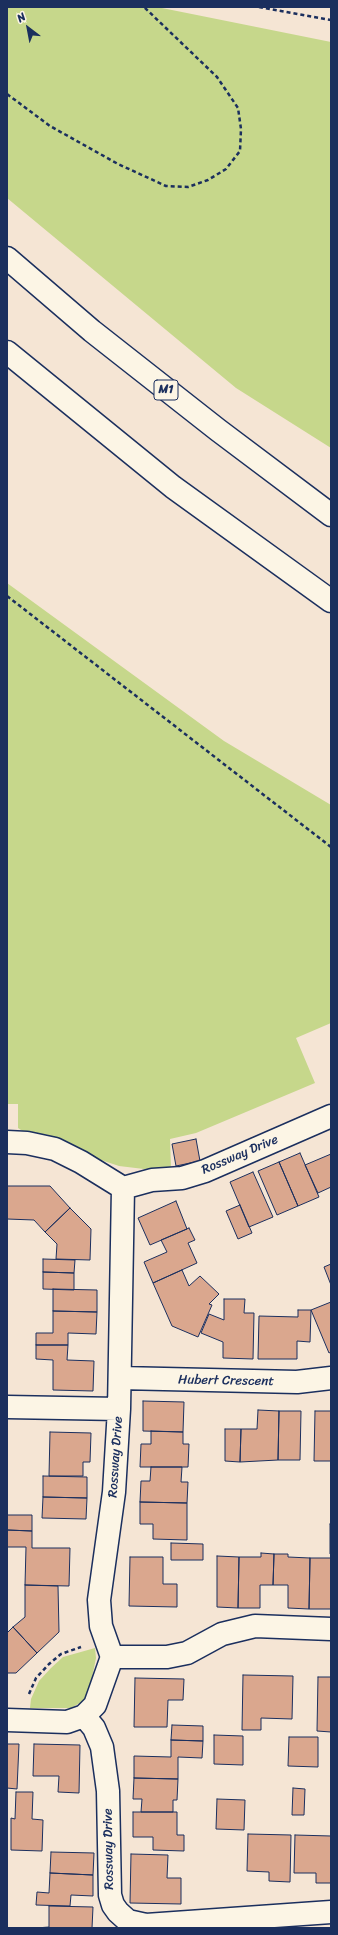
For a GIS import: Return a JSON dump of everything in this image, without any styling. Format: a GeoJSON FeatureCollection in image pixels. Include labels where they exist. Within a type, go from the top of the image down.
{"type":"FeatureCollection","features":[{"type":"Feature","properties":{"kind":"main road","name":"M1"},"geometry":{"type":"LineString","coordinates":[[7,258],[92,331],[218,430],[331,515]]}},
{"type":"Feature","properties":{"kind":"main road"},"geometry":{"type":"LineString","coordinates":[[7,352],[173,487],[331,601]]}},
{"type":"Feature","properties":{"kind":"main road","name":"Rossway Drive"},"geometry":{"type":"LineString","coordinates":[[109,1649],[102,1626],[99,1600],[114,1492],[119,1409],[123,1188],[152,1180],[182,1178],[205,1171],[331,1116]]}},
{"type":"Feature","properties":{"kind":"main road"},"geometry":{"type":"LineString","coordinates":[[7,1142],[27,1143],[54,1149],[81,1162],[123,1188]]}},
{"type":"Feature","properties":{"kind":"main road","name":"Hubert Crescent"},"geometry":{"type":"LineString","coordinates":[[120,1378],[297,1382],[331,1378]]}},
{"type":"Feature","properties":{"kind":"main road"},"geometry":{"type":"LineString","coordinates":[[7,1407],[119,1409]]}},
{"type":"Feature","properties":{"kind":"main road"},"geometry":{"type":"LineString","coordinates":[[12,1720],[67,1722],[84,1716],[95,1705],[109,1649],[168,1657],[187,1653],[222,1634],[255,1626],[331,1629]]}},
{"type":"Feature","properties":{"kind":"main road","name":"Rossway Drive"},"geometry":{"type":"LineString","coordinates":[[84,1716],[94,1728],[102,1747],[108,1791],[110,1895],[113,1905],[128,1920],[146,1924],[331,1912]]}},
{"type":"Feature","properties":{"kind":"path"},"geometry":{"type":"LineString","coordinates":[[7,94],[50,126],[118,164],[166,186],[188,187],[208,180],[226,169],[240,151],[241,129],[238,108],[217,77],[144,7]]}},
{"type":"Feature","properties":{"kind":"path"},"geometry":{"type":"LineString","coordinates":[[259,7],[331,20]]}},
{"type":"Feature","properties":{"kind":"path"},"geometry":{"type":"LineString","coordinates":[[7,596],[331,847]]}},
{"type":"Feature","properties":{"kind":"path"},"geometry":{"type":"LineString","coordinates":[[12,1720],[36,1678],[61,1654],[74,1648],[109,1649]]}},
{"type":"Feature","properties":{"kind":"green space"},"geometry":{"type":"Polygon","coordinates":[[[7,7],[157,7],[331,42],[331,448],[236,388],[7,198],[7,7]]]}},
{"type":"Feature","properties":{"kind":"green space"},"geometry":{"type":"Polygon","coordinates":[[[7,583],[224,741],[331,805],[331,1023],[296,1038],[315,1083],[196,1133],[170,1139],[171,1168],[144,1169],[119,1166],[95,1158],[49,1135],[24,1132],[18,1128],[18,1104],[7,1104],[7,583]]]}},
{"type":"Feature","properties":{"kind":"green space"},"geometry":{"type":"Polygon","coordinates":[[[95,1648],[96,1658],[90,1688],[85,1700],[71,1708],[30,1708],[31,1699],[39,1681],[51,1668],[63,1657],[95,1648]]]}},
{"type":"Feature","properties":{"kind":"building"},"geometry":{"type":"Polygon","coordinates":[[[196,1139],[200,1161],[176,1166],[172,1144],[196,1139]]]}},
{"type":"Feature","properties":{"kind":"building"},"geometry":{"type":"Polygon","coordinates":[[[300,1153],[319,1197],[298,1206],[279,1162],[300,1153]]]}},
{"type":"Feature","properties":{"kind":"building"},"geometry":{"type":"Polygon","coordinates":[[[331,1154],[331,1187],[318,1193],[305,1165],[331,1154]]]}},
{"type":"Feature","properties":{"kind":"building"},"geometry":{"type":"Polygon","coordinates":[[[279,1162],[298,1206],[277,1215],[258,1171],[279,1162]]]}},
{"type":"Feature","properties":{"kind":"building"},"geometry":{"type":"Polygon","coordinates":[[[253,1172],[273,1217],[249,1227],[230,1182],[253,1172]]]}},
{"type":"Feature","properties":{"kind":"building"},"geometry":{"type":"Polygon","coordinates":[[[7,1186],[50,1186],[70,1208],[45,1232],[34,1220],[7,1219],[7,1186]]]}},
{"type":"Feature","properties":{"kind":"building"},"geometry":{"type":"Polygon","coordinates":[[[176,1201],[187,1229],[150,1245],[138,1218],[176,1201]]]}},
{"type":"Feature","properties":{"kind":"building"},"geometry":{"type":"Polygon","coordinates":[[[240,1205],[252,1233],[238,1239],[226,1211],[240,1205]]]}},
{"type":"Feature","properties":{"kind":"building"},"geometry":{"type":"Polygon","coordinates":[[[70,1208],[91,1229],[90,1260],[56,1259],[57,1244],[45,1232],[70,1208]]]}},
{"type":"Feature","properties":{"kind":"building"},"geometry":{"type":"Polygon","coordinates":[[[189,1228],[195,1240],[188,1243],[197,1263],[153,1283],[144,1262],[167,1252],[161,1240],[189,1228]]]}},
{"type":"Feature","properties":{"kind":"building"},"geometry":{"type":"Polygon","coordinates":[[[43,1259],[75,1260],[74,1273],[43,1272],[43,1259]]]}},
{"type":"Feature","properties":{"kind":"building"},"geometry":{"type":"Polygon","coordinates":[[[331,1264],[331,1285],[324,1267],[331,1264]]]}},
{"type":"Feature","properties":{"kind":"building"},"geometry":{"type":"Polygon","coordinates":[[[182,1270],[189,1286],[200,1276],[219,1294],[209,1304],[212,1305],[198,1337],[172,1326],[153,1283],[182,1270]]]}},
{"type":"Feature","properties":{"kind":"building"},"geometry":{"type":"Polygon","coordinates":[[[43,1272],[74,1273],[74,1290],[43,1289],[43,1272]]]}},
{"type":"Feature","properties":{"kind":"building"},"geometry":{"type":"Polygon","coordinates":[[[53,1289],[97,1290],[97,1312],[53,1311],[53,1289]]]}},
{"type":"Feature","properties":{"kind":"building"},"geometry":{"type":"Polygon","coordinates":[[[224,1299],[245,1299],[244,1313],[254,1313],[253,1359],[223,1358],[223,1342],[201,1333],[209,1314],[224,1320],[224,1299]]]}},
{"type":"Feature","properties":{"kind":"building"},"geometry":{"type":"Polygon","coordinates":[[[331,1302],[331,1352],[329,1353],[311,1310],[331,1302]]]}},
{"type":"Feature","properties":{"kind":"building"},"geometry":{"type":"Polygon","coordinates":[[[298,1310],[311,1310],[310,1342],[297,1341],[297,1359],[258,1359],[259,1316],[298,1317],[298,1310]]]}},
{"type":"Feature","properties":{"kind":"building"},"geometry":{"type":"Polygon","coordinates":[[[53,1311],[97,1312],[96,1334],[68,1333],[68,1345],[36,1345],[36,1333],[53,1333],[53,1311]]]}},
{"type":"Feature","properties":{"kind":"building"},"geometry":{"type":"Polygon","coordinates":[[[36,1345],[68,1345],[67,1360],[94,1361],[93,1391],[53,1390],[53,1360],[36,1359],[36,1345]]]}},
{"type":"Feature","properties":{"kind":"building"},"geometry":{"type":"Polygon","coordinates":[[[143,1401],[184,1402],[183,1432],[143,1431],[143,1401]]]}},
{"type":"Feature","properties":{"kind":"building"},"geometry":{"type":"Polygon","coordinates":[[[258,1410],[279,1411],[278,1460],[240,1462],[241,1429],[257,1429],[258,1410]]]}},
{"type":"Feature","properties":{"kind":"building"},"geometry":{"type":"Polygon","coordinates":[[[279,1411],[301,1411],[300,1460],[278,1460],[279,1411]]]}},
{"type":"Feature","properties":{"kind":"building"},"geometry":{"type":"Polygon","coordinates":[[[315,1411],[331,1411],[331,1461],[314,1461],[315,1411]]]}},
{"type":"Feature","properties":{"kind":"building"},"geometry":{"type":"Polygon","coordinates":[[[225,1429],[241,1429],[240,1462],[225,1461],[225,1429]]]}},
{"type":"Feature","properties":{"kind":"building"},"geometry":{"type":"Polygon","coordinates":[[[151,1431],[183,1432],[183,1444],[189,1444],[188,1467],[140,1467],[141,1444],[151,1444],[151,1431]]]}},
{"type":"Feature","properties":{"kind":"building"},"geometry":{"type":"Polygon","coordinates":[[[50,1432],[91,1433],[90,1462],[83,1462],[83,1476],[49,1476],[50,1432]]]}},
{"type":"Feature","properties":{"kind":"building"},"geometry":{"type":"Polygon","coordinates":[[[151,1467],[182,1467],[181,1482],[188,1482],[187,1503],[140,1502],[141,1481],[150,1481],[151,1467]]]}},
{"type":"Feature","properties":{"kind":"building"},"geometry":{"type":"Polygon","coordinates":[[[43,1476],[87,1477],[87,1498],[43,1497],[43,1476]]]}},
{"type":"Feature","properties":{"kind":"building"},"geometry":{"type":"Polygon","coordinates":[[[43,1497],[87,1498],[86,1519],[42,1518],[43,1497]]]}},
{"type":"Feature","properties":{"kind":"building"},"geometry":{"type":"Polygon","coordinates":[[[140,1502],[187,1503],[187,1540],[153,1539],[153,1524],[140,1524],[140,1502]]]}},
{"type":"Feature","properties":{"kind":"building"},"geometry":{"type":"Polygon","coordinates":[[[7,1515],[32,1515],[32,1531],[7,1530],[7,1515]]]}},
{"type":"Feature","properties":{"kind":"building"},"geometry":{"type":"Polygon","coordinates":[[[331,1524],[331,1554],[330,1554],[331,1524]]]}},
{"type":"Feature","properties":{"kind":"building"},"geometry":{"type":"Polygon","coordinates":[[[7,1530],[32,1531],[32,1548],[70,1548],[69,1586],[25,1585],[26,1547],[7,1547],[7,1530]]]}},
{"type":"Feature","properties":{"kind":"building"},"geometry":{"type":"Polygon","coordinates":[[[171,1543],[203,1544],[203,1560],[171,1560],[171,1543]]]}},
{"type":"Feature","properties":{"kind":"building"},"geometry":{"type":"Polygon","coordinates":[[[261,1553],[274,1554],[273,1585],[260,1585],[260,1608],[238,1608],[239,1557],[261,1557],[261,1553]]]}},
{"type":"Feature","properties":{"kind":"building"},"geometry":{"type":"Polygon","coordinates":[[[274,1554],[288,1554],[288,1557],[310,1558],[309,1609],[288,1608],[288,1585],[273,1585],[274,1554]]]}},
{"type":"Feature","properties":{"kind":"building"},"geometry":{"type":"Polygon","coordinates":[[[217,1556],[239,1557],[238,1608],[217,1607],[217,1556]]]}},
{"type":"Feature","properties":{"kind":"building"},"geometry":{"type":"Polygon","coordinates":[[[130,1557],[163,1557],[163,1584],[177,1584],[177,1607],[129,1606],[130,1557]]]}},
{"type":"Feature","properties":{"kind":"building"},"geometry":{"type":"Polygon","coordinates":[[[310,1558],[331,1558],[331,1609],[309,1609],[310,1558]]]}},
{"type":"Feature","properties":{"kind":"building"},"geometry":{"type":"Polygon","coordinates":[[[25,1585],[58,1586],[59,1632],[37,1653],[13,1627],[25,1617],[25,1585]]]}},
{"type":"Feature","properties":{"kind":"building"},"geometry":{"type":"Polygon","coordinates":[[[13,1627],[37,1653],[16,1673],[7,1673],[7,1633],[13,1627]]]}},
{"type":"Feature","properties":{"kind":"building"},"geometry":{"type":"Polygon","coordinates":[[[243,1675],[293,1676],[292,1719],[261,1718],[261,1730],[242,1730],[243,1675]]]}},
{"type":"Feature","properties":{"kind":"building"},"geometry":{"type":"Polygon","coordinates":[[[318,1677],[331,1677],[331,1732],[317,1731],[318,1677]]]}},
{"type":"Feature","properties":{"kind":"building"},"geometry":{"type":"Polygon","coordinates":[[[135,1678],[184,1679],[183,1700],[168,1700],[167,1727],[134,1727],[135,1678]]]}},
{"type":"Feature","properties":{"kind":"building"},"geometry":{"type":"Polygon","coordinates":[[[172,1725],[203,1726],[203,1741],[171,1740],[172,1725]]]}},
{"type":"Feature","properties":{"kind":"building"},"geometry":{"type":"Polygon","coordinates":[[[214,1735],[243,1736],[243,1765],[214,1764],[214,1735]]]}},
{"type":"Feature","properties":{"kind":"building"},"geometry":{"type":"Polygon","coordinates":[[[289,1737],[318,1737],[318,1767],[288,1766],[289,1737]]]}},
{"type":"Feature","properties":{"kind":"building"},"geometry":{"type":"Polygon","coordinates":[[[171,1740],[203,1741],[202,1758],[178,1757],[178,1779],[134,1778],[134,1756],[171,1757],[171,1740]]]}},
{"type":"Feature","properties":{"kind":"building"},"geometry":{"type":"Polygon","coordinates":[[[7,1744],[19,1744],[17,1789],[7,1788],[7,1744]]]}},
{"type":"Feature","properties":{"kind":"building"},"geometry":{"type":"Polygon","coordinates":[[[34,1744],[80,1745],[79,1793],[58,1792],[59,1776],[33,1776],[34,1744]]]}},
{"type":"Feature","properties":{"kind":"building"},"geometry":{"type":"Polygon","coordinates":[[[134,1778],[178,1779],[177,1800],[173,1800],[173,1812],[141,1812],[142,1799],[133,1799],[134,1778]]]}},
{"type":"Feature","properties":{"kind":"building"},"geometry":{"type":"Polygon","coordinates":[[[293,1788],[305,1789],[304,1815],[292,1815],[293,1788]]]}},
{"type":"Feature","properties":{"kind":"building"},"geometry":{"type":"Polygon","coordinates":[[[16,1792],[33,1792],[32,1819],[43,1820],[42,1851],[11,1850],[11,1818],[15,1819],[16,1792]]]}},
{"type":"Feature","properties":{"kind":"building"},"geometry":{"type":"Polygon","coordinates":[[[217,1799],[245,1800],[244,1830],[216,1829],[217,1799]]]}},
{"type":"Feature","properties":{"kind":"building"},"geometry":{"type":"Polygon","coordinates":[[[133,1812],[177,1812],[177,1835],[184,1835],[184,1851],[153,1850],[153,1837],[133,1837],[133,1812]]]}},
{"type":"Feature","properties":{"kind":"building"},"geometry":{"type":"Polygon","coordinates":[[[248,1834],[291,1835],[290,1882],[269,1881],[269,1872],[247,1871],[248,1834]]]}},
{"type":"Feature","properties":{"kind":"building"},"geometry":{"type":"Polygon","coordinates":[[[295,1835],[331,1836],[331,1883],[316,1883],[316,1873],[294,1873],[295,1835]]]}},
{"type":"Feature","properties":{"kind":"building"},"geometry":{"type":"Polygon","coordinates":[[[51,1852],[94,1853],[93,1875],[50,1873],[51,1852]]]}},
{"type":"Feature","properties":{"kind":"building"},"geometry":{"type":"Polygon","coordinates":[[[131,1854],[168,1855],[167,1878],[181,1878],[181,1904],[130,1903],[131,1854]]]}},
{"type":"Feature","properties":{"kind":"building"},"geometry":{"type":"Polygon","coordinates":[[[50,1873],[93,1875],[93,1896],[71,1895],[70,1906],[36,1905],[37,1892],[49,1893],[50,1873]]]}},
{"type":"Feature","properties":{"kind":"building"},"geometry":{"type":"Polygon","coordinates":[[[49,1906],[93,1907],[92,1928],[36,1928],[49,1927],[49,1906]]]}}]}
